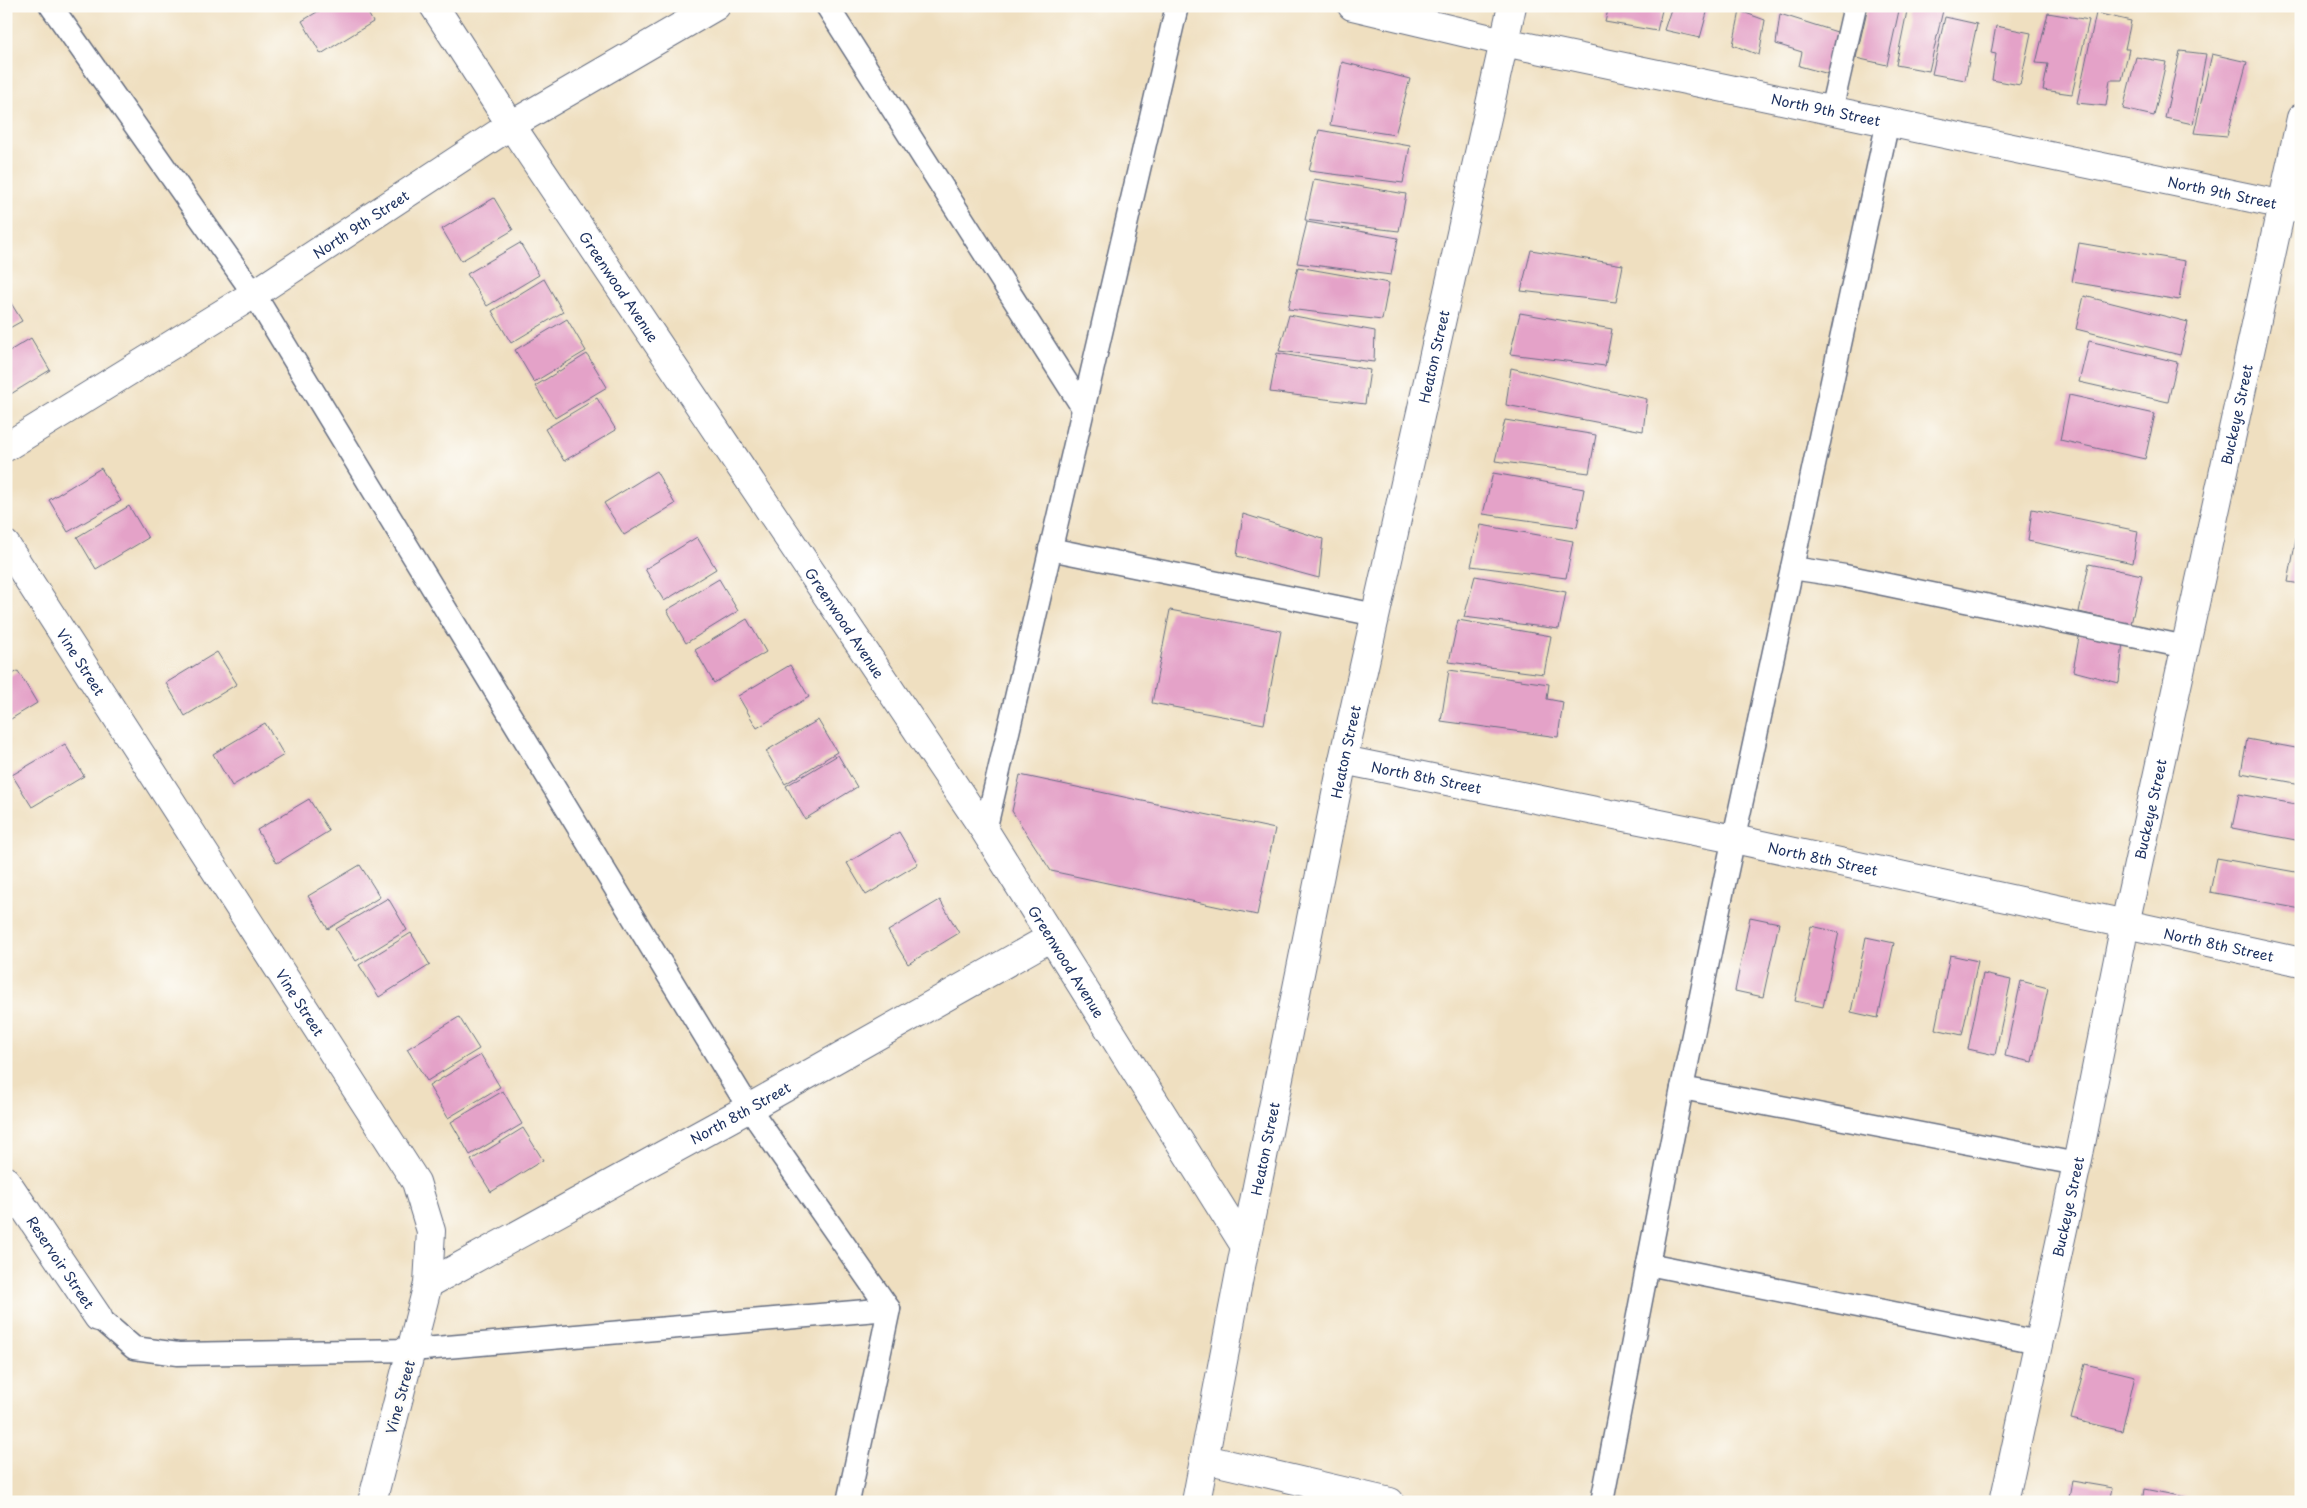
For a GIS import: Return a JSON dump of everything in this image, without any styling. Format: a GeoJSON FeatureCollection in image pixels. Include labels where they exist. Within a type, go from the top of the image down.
{"type":"FeatureCollection","features":[{"type":"Feature","properties":{"kind":"street","name":"Greenwood Avenue"},"geometry":{"type":"LineString","coordinates":[[434,6],[511,125],[985,831],[1050,938],[1245,1246]]}},
{"type":"Feature","properties":{"kind":"street","name":"North 9th Street"},"geometry":{"type":"LineString","coordinates":[[1352,6],[1504,42],[2292,206]]}},
{"type":"Feature","properties":{"kind":"street","name":"Heaton Street"},"geometry":{"type":"LineString","coordinates":[[1196,1502],[1245,1246],[1343,760],[1512,6]]}},
{"type":"Feature","properties":{"kind":"street","name":"North 9th Street"},"geometry":{"type":"LineString","coordinates":[[6,447],[254,294],[511,125],[704,10]]}},
{"type":"Feature","properties":{"kind":"street","name":"Buckeye Street"},"geometry":{"type":"LineString","coordinates":[[2004,1502],[2077,1164],[2125,924],[2186,647],[2292,206],[2301,118]]}},
{"type":"Feature","properties":{"kind":"street","name":"Vine Street"},"geometry":{"type":"LineString","coordinates":[[6,545],[416,1182],[431,1231],[428,1284],[372,1502]]}},
{"type":"Feature","properties":{"kind":"street","name":"North 8th Street"},"geometry":{"type":"LineString","coordinates":[[1343,760],[1734,839],[2301,962]]}},
{"type":"Feature","properties":{"kind":"street","name":"North 8th Street"},"geometry":{"type":"LineString","coordinates":[[428,1284],[749,1108],[1050,938]]}},
{"type":"Feature","properties":{"kind":"street","name":"Reservoir Street"},"geometry":{"type":"LineString","coordinates":[[6,1181],[98,1317]]}},
{"type":"Feature","properties":{"kind":"street"},"geometry":{"type":"LineString","coordinates":[[1205,1459],[1390,1502]]}},
{"type":"Feature","properties":{"kind":"lane"},"geometry":{"type":"LineString","coordinates":[[50,6],[254,294],[749,1108],[889,1309],[848,1502]]}},
{"type":"Feature","properties":{"kind":"lane"},"geometry":{"type":"LineString","coordinates":[[827,6],[1084,408]]}},
{"type":"Feature","properties":{"kind":"lane"},"geometry":{"type":"LineString","coordinates":[[985,831],[1177,6]]}},
{"type":"Feature","properties":{"kind":"lane"},"geometry":{"type":"LineString","coordinates":[[1831,111],[1855,6]]}},
{"type":"Feature","properties":{"kind":"lane"},"geometry":{"type":"LineString","coordinates":[[1602,1502],[1682,1088],[1888,122]]}},
{"type":"Feature","properties":{"kind":"lane"},"geometry":{"type":"LineString","coordinates":[[1050,549],[1376,615]]}},
{"type":"Feature","properties":{"kind":"lane"},"geometry":{"type":"LineString","coordinates":[[1792,568],[1845,576],[2186,647]]}},
{"type":"Feature","properties":{"kind":"lane"},"geometry":{"type":"LineString","coordinates":[[1682,1088],[2077,1164]]}},
{"type":"Feature","properties":{"kind":"lane"},"geometry":{"type":"LineString","coordinates":[[1648,1264],[2038,1342]]}},
{"type":"Feature","properties":{"kind":"lane"},"geometry":{"type":"LineString","coordinates":[[98,1317],[134,1348],[178,1354],[412,1350],[889,1309]]}},
{"type":"Feature","properties":{"kind":"building"},"geometry":{"type":"Polygon","coordinates":[[[327,6],[364,6],[373,22],[321,54],[302,21],[327,6]]]}},
{"type":"Feature","properties":{"kind":"building"},"geometry":{"type":"Polygon","coordinates":[[[1609,6],[1663,6],[1657,31],[1605,22],[1609,6]]]}},
{"type":"Feature","properties":{"kind":"building"},"geometry":{"type":"Polygon","coordinates":[[[1672,6],[1700,6],[1708,9],[1700,38],[1664,30],[1672,6]]]}},
{"type":"Feature","properties":{"kind":"building"},"geometry":{"type":"Polygon","coordinates":[[[1868,6],[1900,6],[1887,65],[1856,58],[1868,6]]]}},
{"type":"Feature","properties":{"kind":"building"},"geometry":{"type":"Polygon","coordinates":[[[1908,6],[1944,6],[1929,71],[1896,65],[1908,6]]]}},
{"type":"Feature","properties":{"kind":"building"},"geometry":{"type":"Polygon","coordinates":[[[1740,11],[1765,20],[1759,55],[1733,45],[1740,11]]]}},
{"type":"Feature","properties":{"kind":"building"},"geometry":{"type":"Polygon","coordinates":[[[2048,13],[2089,20],[2072,94],[2043,90],[2048,64],[2036,63],[2048,13]]]}},
{"type":"Feature","properties":{"kind":"building"},"geometry":{"type":"Polygon","coordinates":[[[2096,13],[2131,21],[2125,49],[2129,49],[2122,80],[2110,80],[2106,106],[2077,103],[2096,13]]]}},
{"type":"Feature","properties":{"kind":"building"},"geometry":{"type":"Polygon","coordinates":[[[1780,14],[1837,32],[1829,74],[1799,66],[1802,52],[1776,44],[1780,14]]]}},
{"type":"Feature","properties":{"kind":"building"},"geometry":{"type":"Polygon","coordinates":[[[1945,17],[1977,24],[1965,80],[1932,74],[1945,17]]]}},
{"type":"Feature","properties":{"kind":"building"},"geometry":{"type":"Polygon","coordinates":[[[1996,26],[2031,33],[2020,85],[1992,80],[1996,54],[1991,53],[1996,26]]]}},
{"type":"Feature","properties":{"kind":"building"},"geometry":{"type":"Polygon","coordinates":[[[2180,51],[2206,54],[2193,124],[2165,118],[2180,51]]]}},
{"type":"Feature","properties":{"kind":"building"},"geometry":{"type":"Polygon","coordinates":[[[2212,54],[2247,62],[2227,136],[2194,133],[2212,54]]]}},
{"type":"Feature","properties":{"kind":"building"},"geometry":{"type":"Polygon","coordinates":[[[2136,57],[2166,62],[2154,116],[2123,109],[2136,57]]]}},
{"type":"Feature","properties":{"kind":"building"},"geometry":{"type":"Polygon","coordinates":[[[1342,62],[1410,79],[1395,135],[1330,125],[1342,62]]]}},
{"type":"Feature","properties":{"kind":"building"},"geometry":{"type":"Polygon","coordinates":[[[1319,130],[1410,146],[1403,183],[1309,171],[1319,130]]]}},
{"type":"Feature","properties":{"kind":"building"},"geometry":{"type":"Polygon","coordinates":[[[1314,179],[1406,194],[1399,231],[1305,220],[1314,179]]]}},
{"type":"Feature","properties":{"kind":"building"},"geometry":{"type":"Polygon","coordinates":[[[494,198],[513,230],[461,261],[442,229],[494,198]]]}},
{"type":"Feature","properties":{"kind":"building"},"geometry":{"type":"Polygon","coordinates":[[[1307,222],[1398,238],[1391,275],[1297,263],[1307,222]]]}},
{"type":"Feature","properties":{"kind":"building"},"geometry":{"type":"Polygon","coordinates":[[[520,243],[539,275],[487,306],[467,274],[520,243]]]}},
{"type":"Feature","properties":{"kind":"building"},"geometry":{"type":"Polygon","coordinates":[[[2079,243],[2185,261],[2179,300],[2072,282],[2079,243]]]}},
{"type":"Feature","properties":{"kind":"building"},"geometry":{"type":"Polygon","coordinates":[[[1531,250],[1623,265],[1616,302],[1521,291],[1531,250]]]}},
{"type":"Feature","properties":{"kind":"building"},"geometry":{"type":"Polygon","coordinates":[[[1298,267],[1389,283],[1382,320],[1288,309],[1298,267]]]}},
{"type":"Feature","properties":{"kind":"building"},"geometry":{"type":"Polygon","coordinates":[[[544,279],[563,312],[511,343],[492,311],[544,279]]]}},
{"type":"Feature","properties":{"kind":"building"},"geometry":{"type":"Polygon","coordinates":[[[6,295],[22,321],[6,330],[6,295]]]}},
{"type":"Feature","properties":{"kind":"building"},"geometry":{"type":"Polygon","coordinates":[[[2084,296],[2188,322],[2180,355],[2076,329],[2084,296]]]}},
{"type":"Feature","properties":{"kind":"building"},"geometry":{"type":"Polygon","coordinates":[[[1520,313],[1612,329],[1605,366],[1510,354],[1520,313]]]}},
{"type":"Feature","properties":{"kind":"building"},"geometry":{"type":"Polygon","coordinates":[[[1289,315],[1375,331],[1374,362],[1279,351],[1289,315]]]}},
{"type":"Feature","properties":{"kind":"building"},"geometry":{"type":"Polygon","coordinates":[[[567,319],[586,351],[534,382],[515,350],[567,319]]]}},
{"type":"Feature","properties":{"kind":"building"},"geometry":{"type":"Polygon","coordinates":[[[31,338],[50,370],[6,397],[6,353],[31,338]]]}},
{"type":"Feature","properties":{"kind":"building"},"geometry":{"type":"Polygon","coordinates":[[[2089,341],[2177,362],[2168,402],[2079,382],[2089,341]]]}},
{"type":"Feature","properties":{"kind":"building"},"geometry":{"type":"Polygon","coordinates":[[[1277,353],[1370,370],[1365,404],[1270,392],[1277,353]]]}},
{"type":"Feature","properties":{"kind":"building"},"geometry":{"type":"Polygon","coordinates":[[[587,354],[607,387],[555,418],[535,386],[587,354]]]}},
{"type":"Feature","properties":{"kind":"building"},"geometry":{"type":"Polygon","coordinates":[[[1511,368],[1647,399],[1643,431],[1506,405],[1511,368]]]}},
{"type":"Feature","properties":{"kind":"building"},"geometry":{"type":"Polygon","coordinates":[[[2069,395],[2155,414],[2145,459],[2060,440],[2069,395]]]}},
{"type":"Feature","properties":{"kind":"building"},"geometry":{"type":"Polygon","coordinates":[[[597,398],[616,430],[564,461],[545,429],[597,398]]]}},
{"type":"Feature","properties":{"kind":"building"},"geometry":{"type":"Polygon","coordinates":[[[1505,420],[1596,435],[1589,473],[1495,461],[1505,420]]]}},
{"type":"Feature","properties":{"kind":"building"},"geometry":{"type":"Polygon","coordinates":[[[101,468],[121,501],[68,532],[49,500],[101,468]]]}},
{"type":"Feature","properties":{"kind":"building"},"geometry":{"type":"Polygon","coordinates":[[[656,471],[675,504],[624,535],[604,503],[656,471]]]}},
{"type":"Feature","properties":{"kind":"building"},"geometry":{"type":"Polygon","coordinates":[[[1493,473],[1584,489],[1577,527],[1483,514],[1493,473]]]}},
{"type":"Feature","properties":{"kind":"building"},"geometry":{"type":"Polygon","coordinates":[[[129,506],[148,538],[96,569],[77,537],[129,506]]]}},
{"type":"Feature","properties":{"kind":"building"},"geometry":{"type":"Polygon","coordinates":[[[2032,509],[2138,531],[2133,563],[2028,541],[2032,509]]]}},
{"type":"Feature","properties":{"kind":"building"},"geometry":{"type":"Polygon","coordinates":[[[1243,514],[1323,539],[1319,578],[1237,556],[1243,514]]]}},
{"type":"Feature","properties":{"kind":"building"},"geometry":{"type":"Polygon","coordinates":[[[1481,525],[1573,541],[1566,578],[1471,566],[1481,525]]]}},
{"type":"Feature","properties":{"kind":"building"},"geometry":{"type":"Polygon","coordinates":[[[2297,534],[2301,535],[2301,584],[2288,582],[2297,534]]]}},
{"type":"Feature","properties":{"kind":"building"},"geometry":{"type":"Polygon","coordinates":[[[697,537],[716,569],[664,601],[645,569],[697,537]]]}},
{"type":"Feature","properties":{"kind":"building"},"geometry":{"type":"Polygon","coordinates":[[[2089,564],[2142,575],[2131,624],[2079,612],[2089,564]]]}},
{"type":"Feature","properties":{"kind":"building"},"geometry":{"type":"Polygon","coordinates":[[[1475,576],[1566,592],[1559,629],[1464,617],[1475,576]]]}},
{"type":"Feature","properties":{"kind":"building"},"geometry":{"type":"Polygon","coordinates":[[[719,579],[738,611],[686,643],[667,610],[719,579]]]}},
{"type":"Feature","properties":{"kind":"building"},"geometry":{"type":"Polygon","coordinates":[[[1170,610],[1281,631],[1264,724],[1152,703],[1170,610]]]}},
{"type":"Feature","properties":{"kind":"building"},"geometry":{"type":"Polygon","coordinates":[[[747,619],[766,652],[714,683],[695,650],[747,619]]]}},
{"type":"Feature","properties":{"kind":"building"},"geometry":{"type":"Polygon","coordinates":[[[1458,620],[1551,636],[1544,674],[1449,662],[1458,620]]]}},
{"type":"Feature","properties":{"kind":"building"},"geometry":{"type":"Polygon","coordinates":[[[2080,632],[2123,641],[2119,683],[2073,671],[2080,632]]]}},
{"type":"Feature","properties":{"kind":"building"},"geometry":{"type":"Polygon","coordinates":[[[217,652],[237,684],[185,716],[166,683],[217,652]]]}},
{"type":"Feature","properties":{"kind":"building"},"geometry":{"type":"Polygon","coordinates":[[[790,665],[809,697],[757,728],[738,696],[790,665]]]}},
{"type":"Feature","properties":{"kind":"building"},"geometry":{"type":"Polygon","coordinates":[[[1449,670],[1549,684],[1547,699],[1563,702],[1558,737],[1441,721],[1449,670]]]}},
{"type":"Feature","properties":{"kind":"building"},"geometry":{"type":"Polygon","coordinates":[[[18,671],[37,703],[6,722],[6,678],[18,671]]]}},
{"type":"Feature","properties":{"kind":"building"},"geometry":{"type":"Polygon","coordinates":[[[818,720],[837,752],[785,784],[766,751],[818,720]]]}},
{"type":"Feature","properties":{"kind":"building"},"geometry":{"type":"Polygon","coordinates":[[[265,723],[284,755],[232,786],[213,754],[265,723]]]}},
{"type":"Feature","properties":{"kind":"building"},"geometry":{"type":"Polygon","coordinates":[[[2247,739],[2301,749],[2301,784],[2241,773],[2247,739]]]}},
{"type":"Feature","properties":{"kind":"building"},"geometry":{"type":"Polygon","coordinates":[[[65,744],[84,776],[32,807],[12,775],[65,744]]]}},
{"type":"Feature","properties":{"kind":"building"},"geometry":{"type":"Polygon","coordinates":[[[838,755],[857,787],[805,819],[786,786],[838,755]]]}},
{"type":"Feature","properties":{"kind":"building"},"geometry":{"type":"Polygon","coordinates":[[[1020,775],[1275,829],[1257,915],[1051,871],[1012,811],[1020,775]]]}},
{"type":"Feature","properties":{"kind":"building"},"geometry":{"type":"Polygon","coordinates":[[[2239,794],[2301,805],[2301,841],[2232,828],[2239,794]]]}},
{"type":"Feature","properties":{"kind":"building"},"geometry":{"type":"Polygon","coordinates":[[[309,799],[329,831],[277,863],[257,830],[309,799]]]}},
{"type":"Feature","properties":{"kind":"building"},"geometry":{"type":"Polygon","coordinates":[[[899,832],[918,864],[866,895],[847,863],[899,832]]]}},
{"type":"Feature","properties":{"kind":"building"},"geometry":{"type":"Polygon","coordinates":[[[2217,858],[2301,873],[2301,909],[2210,892],[2217,858]]]}},
{"type":"Feature","properties":{"kind":"building"},"geometry":{"type":"Polygon","coordinates":[[[360,865],[380,897],[328,929],[308,896],[360,865]]]}},
{"type":"Feature","properties":{"kind":"building"},"geometry":{"type":"Polygon","coordinates":[[[388,898],[407,930],[356,961],[336,929],[388,898]]]}},
{"type":"Feature","properties":{"kind":"building"},"geometry":{"type":"Polygon","coordinates":[[[940,900],[959,933],[908,964],[888,931],[940,900]]]}},
{"type":"Feature","properties":{"kind":"building"},"geometry":{"type":"Polygon","coordinates":[[[1750,917],[1779,923],[1763,997],[1735,991],[1750,917]]]}},
{"type":"Feature","properties":{"kind":"building"},"geometry":{"type":"Polygon","coordinates":[[[1811,926],[1839,932],[1823,1007],[1795,1001],[1811,926]]]}},
{"type":"Feature","properties":{"kind":"building"},"geometry":{"type":"Polygon","coordinates":[[[411,933],[430,965],[379,997],[359,965],[411,933]]]}},
{"type":"Feature","properties":{"kind":"building"},"geometry":{"type":"Polygon","coordinates":[[[1866,937],[1894,943],[1878,1018],[1851,1012],[1866,937]]]}},
{"type":"Feature","properties":{"kind":"building"},"geometry":{"type":"Polygon","coordinates":[[[1950,955],[1978,961],[1962,1035],[1935,1029],[1950,955]]]}},
{"type":"Feature","properties":{"kind":"building"},"geometry":{"type":"Polygon","coordinates":[[[1983,974],[2011,980],[1995,1055],[1968,1049],[1983,974]]]}},
{"type":"Feature","properties":{"kind":"building"},"geometry":{"type":"Polygon","coordinates":[[[2021,981],[2048,988],[2032,1062],[2005,1056],[2021,981]]]}},
{"type":"Feature","properties":{"kind":"building"},"geometry":{"type":"Polygon","coordinates":[[[459,1017],[479,1049],[427,1081],[407,1049],[459,1017]]]}},
{"type":"Feature","properties":{"kind":"building"},"geometry":{"type":"Polygon","coordinates":[[[481,1055],[500,1087],[448,1118],[429,1086],[481,1055]]]}},
{"type":"Feature","properties":{"kind":"building"},"geometry":{"type":"Polygon","coordinates":[[[503,1091],[522,1124],[470,1155],[451,1122],[503,1091]]]}},
{"type":"Feature","properties":{"kind":"building"},"geometry":{"type":"Polygon","coordinates":[[[523,1128],[543,1160],[491,1192],[471,1160],[523,1128]]]}},
{"type":"Feature","properties":{"kind":"building"},"geometry":{"type":"Polygon","coordinates":[[[2085,1364],[2135,1376],[2122,1431],[2071,1419],[2085,1364]]]}},
{"type":"Feature","properties":{"kind":"building"},"geometry":{"type":"Polygon","coordinates":[[[2072,1481],[2113,1488],[2110,1502],[2068,1502],[2072,1481]]]}},
{"type":"Feature","properties":{"kind":"building"},"geometry":{"type":"Polygon","coordinates":[[[2144,1489],[2185,1497],[2184,1502],[2142,1502],[2144,1489]]]}}]}
